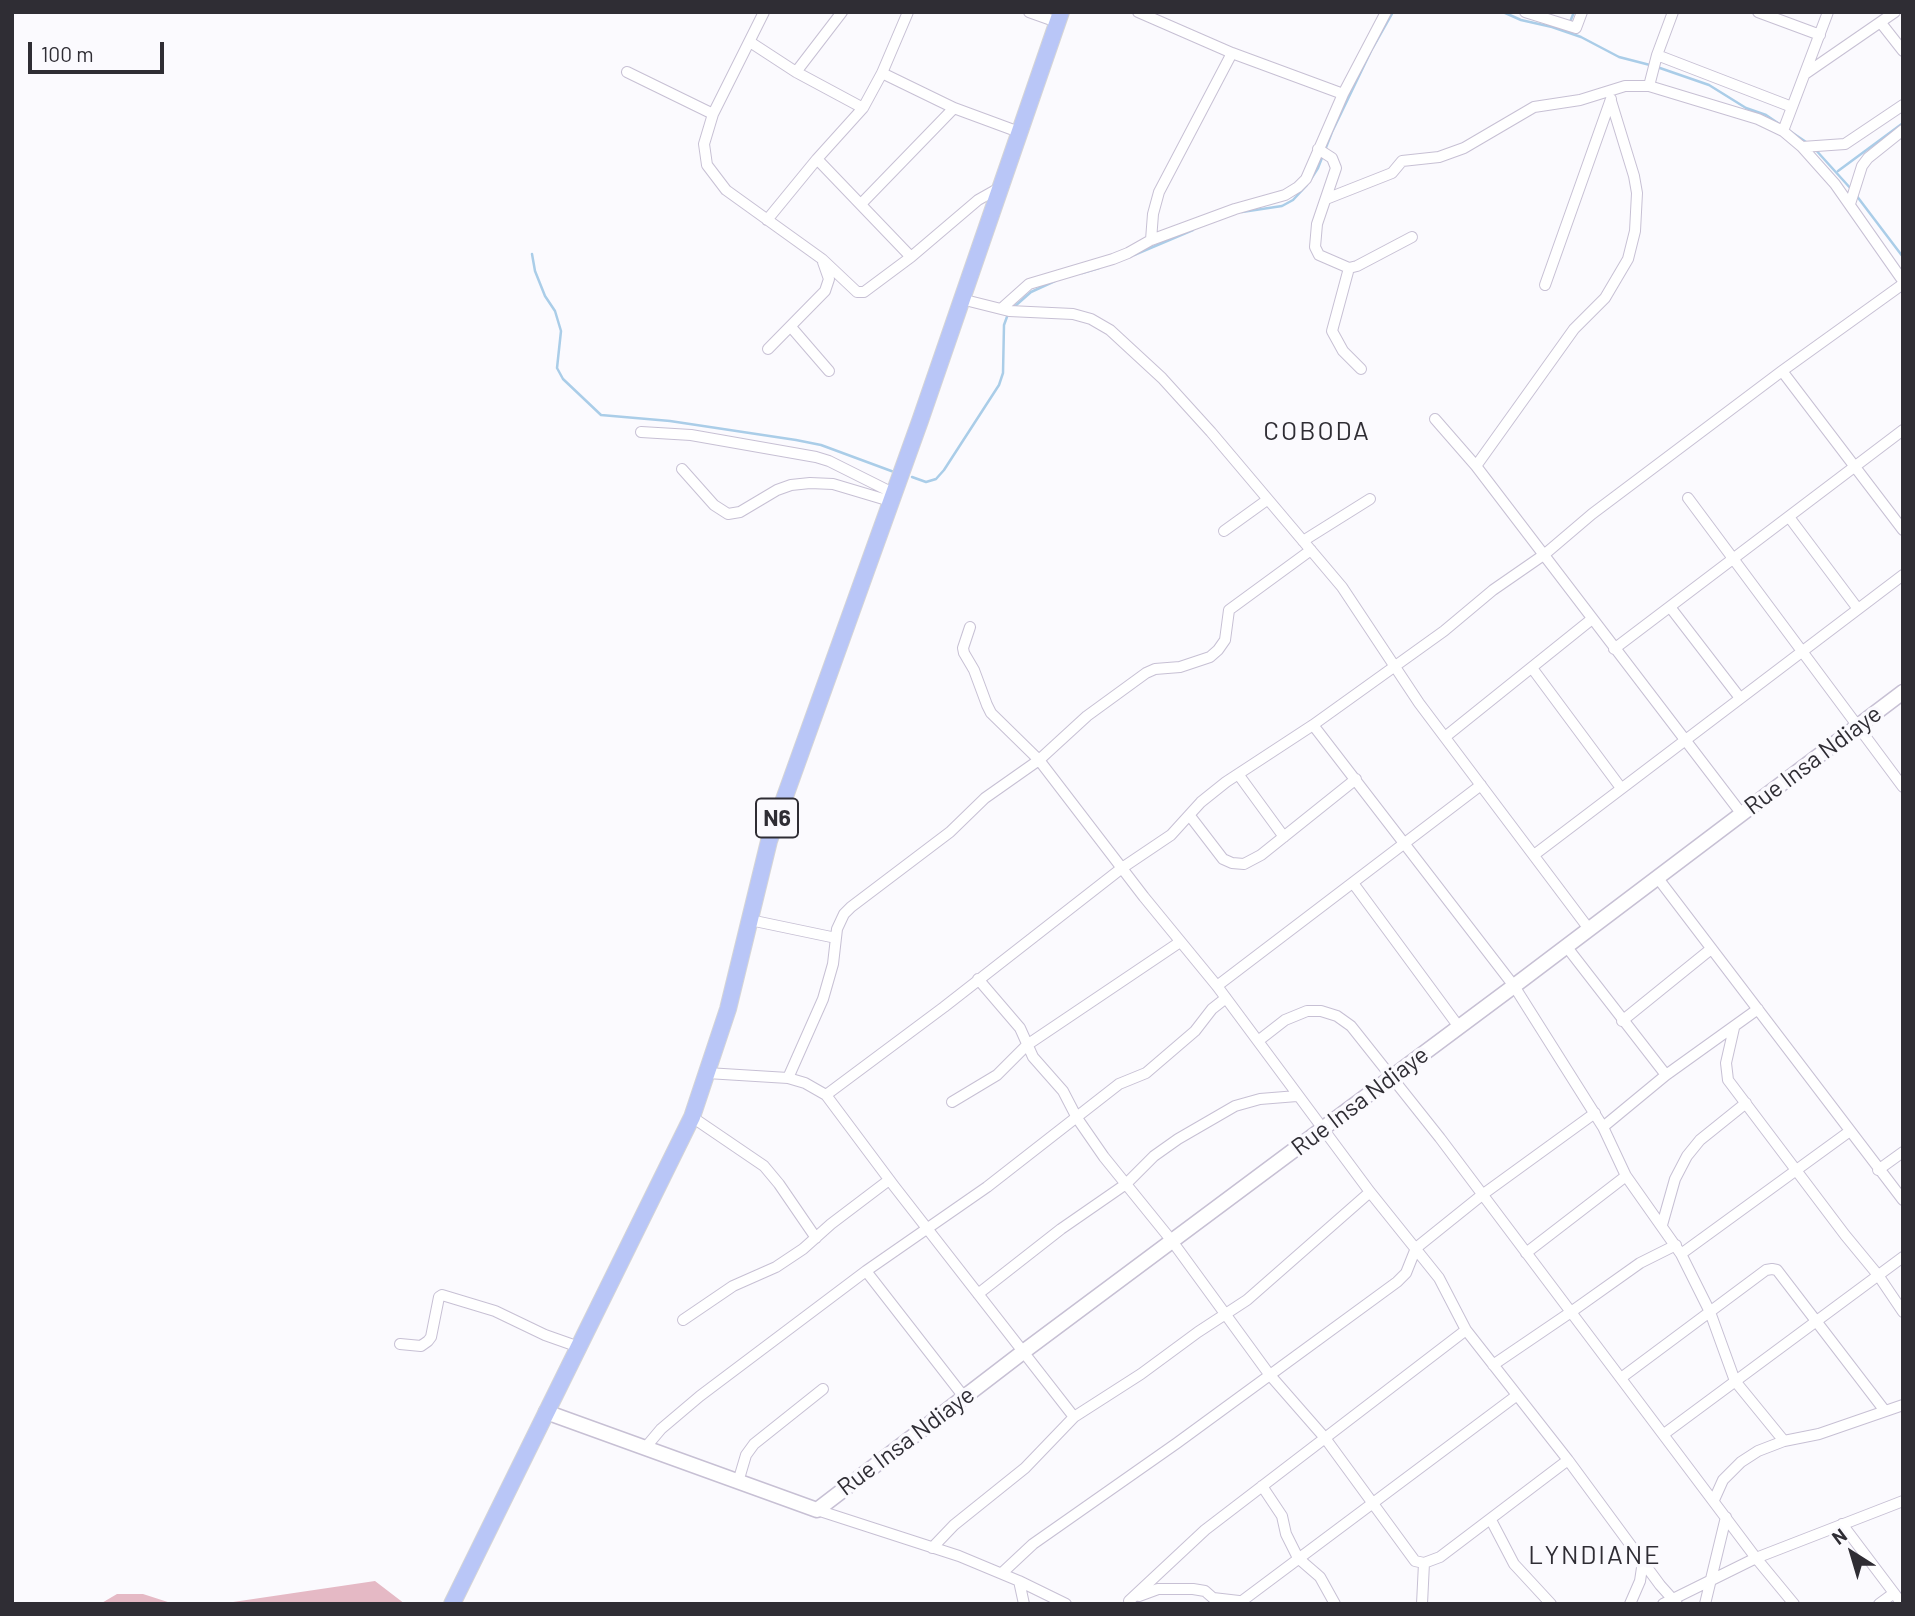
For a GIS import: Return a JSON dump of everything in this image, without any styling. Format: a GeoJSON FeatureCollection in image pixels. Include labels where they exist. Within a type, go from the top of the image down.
{"type":"FeatureCollection","features":[{"type":"Feature","properties":{"kind":"main road","name":"N6"},"geometry":{"type":"LineString","coordinates":[[452,1604],[692,1117],[728,1010],[769,841],[1059,17]]}},
{"type":"Feature","properties":{"kind":"main road","name":"Rue Insa Ndiaye"},"geometry":{"type":"LineString","coordinates":[[817,1510],[964,1396],[1903,692]]}},
{"type":"Feature","properties":{"kind":"main road"},"geometry":{"type":"LineString","coordinates":[[545,1412],[817,1510]]}},
{"type":"Feature","properties":{"kind":"street"},"geometry":{"type":"LineString","coordinates":[[764,12],[713,114],[704,144],[707,165],[726,190],[822,259],[860,293],[911,257],[978,200],[1001,187]]}},
{"type":"Feature","properties":{"kind":"street"},"geometry":{"type":"LineString","coordinates":[[796,72],[842,12]]}},
{"type":"Feature","properties":{"kind":"street"},"geometry":{"type":"LineString","coordinates":[[767,220],[863,108],[882,74],[908,12]]}},
{"type":"Feature","properties":{"kind":"street"},"geometry":{"type":"LineString","coordinates":[[1029,12],[1059,17]]}},
{"type":"Feature","properties":{"kind":"street"},"geometry":{"type":"LineString","coordinates":[[1138,12],[1232,53],[1343,94]]}},
{"type":"Feature","properties":{"kind":"street"},"geometry":{"type":"LineString","coordinates":[[1000,309],[1030,284],[1113,259],[1151,240],[1235,209],[1285,195],[1298,187],[1306,179],[1343,94],[1386,12]]}},
{"type":"Feature","properties":{"kind":"street"},"geometry":{"type":"LineString","coordinates":[[1525,12],[1576,29],[1582,12]]}},
{"type":"Feature","properties":{"kind":"street"},"geometry":{"type":"LineString","coordinates":[[1557,23],[1561,12]]}},
{"type":"Feature","properties":{"kind":"street"},"geometry":{"type":"LineString","coordinates":[[1649,86],[1673,12]]}},
{"type":"Feature","properties":{"kind":"street"},"geometry":{"type":"LineString","coordinates":[[1758,12],[1819,35]]}},
{"type":"Feature","properties":{"kind":"street"},"geometry":{"type":"LineString","coordinates":[[1783,131],[1828,12]]}},
{"type":"Feature","properties":{"kind":"street"},"geometry":{"type":"LineString","coordinates":[[1804,74],[1895,12]]}},
{"type":"Feature","properties":{"kind":"street"},"geometry":{"type":"LineString","coordinates":[[1881,23],[1903,51]]}},
{"type":"Feature","properties":{"kind":"street"},"geometry":{"type":"LineString","coordinates":[[750,43],[796,72],[863,108]]}},
{"type":"Feature","properties":{"kind":"street"},"geometry":{"type":"LineString","coordinates":[[1151,240],[1153,214],[1159,192],[1232,53]]}},
{"type":"Feature","properties":{"kind":"street"},"geometry":{"type":"LineString","coordinates":[[1657,55],[1792,107]]}},
{"type":"Feature","properties":{"kind":"street"},"geometry":{"type":"LineString","coordinates":[[627,72],[713,114]]}},
{"type":"Feature","properties":{"kind":"street"},"geometry":{"type":"LineString","coordinates":[[882,74],[954,108],[1019,132]]}},
{"type":"Feature","properties":{"kind":"street"},"geometry":{"type":"LineString","coordinates":[[826,1095],[1122,868],[1171,835],[1213,791],[1313,725],[1444,631],[1493,590],[1545,554],[1592,514],[1903,283],[1850,204],[1802,147],[1783,131],[1758,119],[1649,86],[1613,89],[1580,100],[1527,109],[1464,148],[1439,157],[1402,161],[1392,173],[1326,199]]}},
{"type":"Feature","properties":{"kind":"street"},"geometry":{"type":"LineString","coordinates":[[1545,285],[1613,89]]}},
{"type":"Feature","properties":{"kind":"street"},"geometry":{"type":"LineString","coordinates":[[1476,466],[1574,328],[1605,298],[1628,259],[1635,231],[1637,192],[1611,101]]}},
{"type":"Feature","properties":{"kind":"street"},"geometry":{"type":"LineString","coordinates":[[1802,147],[1845,144],[1903,105]]}},
{"type":"Feature","properties":{"kind":"street"},"geometry":{"type":"LineString","coordinates":[[861,204],[954,108]]}},
{"type":"Feature","properties":{"kind":"street"},"geometry":{"type":"LineString","coordinates":[[1850,204],[1862,166],[1903,130]]}},
{"type":"Feature","properties":{"kind":"street"},"geometry":{"type":"LineString","coordinates":[[1318,149],[1332,158],[1336,168],[1317,225],[1315,247],[1319,255],[1349,268],[1367,262],[1412,237]]}},
{"type":"Feature","properties":{"kind":"street"},"geometry":{"type":"LineString","coordinates":[[817,159],[911,257]]}},
{"type":"Feature","properties":{"kind":"street"},"geometry":{"type":"LineString","coordinates":[[768,349],[825,291],[828,279],[822,259]]}},
{"type":"Feature","properties":{"kind":"street"},"geometry":{"type":"LineString","coordinates":[[1349,268],[1332,331],[1343,351],[1361,369]]}},
{"type":"Feature","properties":{"kind":"street"},"geometry":{"type":"LineString","coordinates":[[961,299],[1000,309],[1073,314],[1091,319],[1110,330],[1162,378],[1211,432],[1353,602],[1394,667],[1589,929]]}},
{"type":"Feature","properties":{"kind":"street"},"geometry":{"type":"LineString","coordinates":[[791,327],[829,371]]}},
{"type":"Feature","properties":{"kind":"street"},"geometry":{"type":"LineString","coordinates":[[1782,371],[1903,530]]}},
{"type":"Feature","properties":{"kind":"street"},"geometry":{"type":"LineString","coordinates":[[1436,419],[1545,554],[1614,649],[1741,813]]}},
{"type":"Feature","properties":{"kind":"street"},"geometry":{"type":"LineString","coordinates":[[1614,649],[1903,430]]}},
{"type":"Feature","properties":{"kind":"street"},"geometry":{"type":"LineString","coordinates":[[641,432],[691,435],[816,457],[892,497]]}},
{"type":"Feature","properties":{"kind":"street"},"geometry":{"type":"LineString","coordinates":[[682,469],[714,505],[728,514],[740,512],[777,490],[810,483],[832,484],[892,497]]}},
{"type":"Feature","properties":{"kind":"street"},"geometry":{"type":"LineString","coordinates":[[1688,498],[1903,787]]}},
{"type":"Feature","properties":{"kind":"street"},"geometry":{"type":"LineString","coordinates":[[1303,541],[1370,499]]}},
{"type":"Feature","properties":{"kind":"street"},"geometry":{"type":"LineString","coordinates":[[1224,531],[1267,500]]}},
{"type":"Feature","properties":{"kind":"street"},"geometry":{"type":"LineString","coordinates":[[1789,517],[1858,609]]}},
{"type":"Feature","properties":{"kind":"street"},"geometry":{"type":"LineString","coordinates":[[788,1078],[823,999],[833,964],[836,937],[844,914],[851,906],[950,832],[985,797],[1039,760],[1087,716],[1146,673],[1155,669],[1180,667],[1210,657],[1219,650],[1225,640],[1229,610],[1311,550]]}},
{"type":"Feature","properties":{"kind":"street"},"geometry":{"type":"LineString","coordinates":[[1534,855],[1903,575]]}},
{"type":"Feature","properties":{"kind":"street"},"geometry":{"type":"LineString","coordinates":[[1670,607],[1740,698]]}},
{"type":"Feature","properties":{"kind":"street"},"geometry":{"type":"LineString","coordinates":[[1445,737],[1592,619]]}},
{"type":"Feature","properties":{"kind":"street"},"geometry":{"type":"LineString","coordinates":[[970,627],[963,648],[978,677],[986,705],[1039,760],[1217,986],[1297,1096],[1439,1278],[1466,1329],[1676,1602]]}},
{"type":"Feature","properties":{"kind":"street"},"geometry":{"type":"LineString","coordinates":[[1532,668],[1621,788]]}},
{"type":"Feature","properties":{"kind":"street"},"geometry":{"type":"LineString","coordinates":[[1313,725],[1514,986],[1604,1127],[1626,1175],[1678,1250],[1710,1312],[1735,1381],[1784,1441]]}},
{"type":"Feature","properties":{"kind":"street"},"geometry":{"type":"LineString","coordinates":[[1238,774],[1284,837]]}},
{"type":"Feature","properties":{"kind":"street"},"geometry":{"type":"LineString","coordinates":[[1189,816],[1223,859],[1244,864],[1261,855],[1356,779]]}},
{"type":"Feature","properties":{"kind":"street"},"geometry":{"type":"LineString","coordinates":[[1217,986],[1481,785]]}},
{"type":"Feature","properties":{"kind":"street"},"geometry":{"type":"LineString","coordinates":[[1657,877],[1903,1200]]}},
{"type":"Feature","properties":{"kind":"street"},"geometry":{"type":"LineString","coordinates":[[1353,884],[1459,1027]]}},
{"type":"Feature","properties":{"kind":"street"},"geometry":{"type":"LineString","coordinates":[[750,920],[836,937]]}},
{"type":"Feature","properties":{"kind":"street"},"geometry":{"type":"LineString","coordinates":[[952,1102],[997,1075],[1027,1045],[1180,942]]}},
{"type":"Feature","properties":{"kind":"street"},"geometry":{"type":"LineString","coordinates":[[1566,947],[1665,1076]]}},
{"type":"Feature","properties":{"kind":"street"},"geometry":{"type":"LineString","coordinates":[[1622,1021],[1712,949]]}},
{"type":"Feature","properties":{"kind":"street"},"geometry":{"type":"LineString","coordinates":[[978,979],[1020,1028],[1032,1057],[1063,1091],[1077,1118],[1126,1184],[1172,1241],[1269,1374],[1325,1438],[1410,1557],[1424,1563],[1440,1557],[1568,1460]]}},
{"type":"Feature","properties":{"kind":"street"},"geometry":{"type":"LineString","coordinates":[[645,1448],[661,1429],[700,1396],[866,1271],[987,1187],[1119,1084],[1146,1073],[1195,1031],[1212,1009],[1226,998]]}},
{"type":"Feature","properties":{"kind":"street"},"geometry":{"type":"LineString","coordinates":[[1604,1127],[1665,1076],[1758,1009]]}},
{"type":"Feature","properties":{"kind":"street"},"geometry":{"type":"LineString","coordinates":[[1258,1041],[1297,1014],[1307,1011],[1321,1011],[1337,1016],[1351,1026],[1527,1253],[1756,1558],[1794,1604]]}},
{"type":"Feature","properties":{"kind":"street"},"geometry":{"type":"LineString","coordinates":[[1734,1027],[1726,1063],[1728,1080],[1845,1236],[1878,1275],[1903,1312]]}},
{"type":"Feature","properties":{"kind":"street"},"geometry":{"type":"LineString","coordinates":[[707,1073],[788,1078],[805,1083],[826,1095],[1074,1417]]}},
{"type":"Feature","properties":{"kind":"street"},"geometry":{"type":"LineString","coordinates":[[978,1294],[1061,1229],[1126,1184],[1153,1156],[1235,1106],[1261,1099],[1297,1096]]}},
{"type":"Feature","properties":{"kind":"street"},"geometry":{"type":"LineString","coordinates":[[1662,1225],[1675,1180],[1687,1156],[1700,1140],[1746,1103]]}},
{"type":"Feature","properties":{"kind":"street"},"geometry":{"type":"LineString","coordinates":[[1002,1573],[1033,1544],[1177,1443],[1397,1282],[1406,1273],[1416,1248],[1482,1195],[1595,1113]]}},
{"type":"Feature","properties":{"kind":"street"},"geometry":{"type":"LineString","coordinates":[[692,1117],[764,1166],[816,1238]]}},
{"type":"Feature","properties":{"kind":"street"},"geometry":{"type":"LineString","coordinates":[[1493,1365],[1640,1263],[1678,1250],[1850,1131]]}},
{"type":"Feature","properties":{"kind":"street"},"geometry":{"type":"LineString","coordinates":[[1878,1170],[1903,1152]]}},
{"type":"Feature","properties":{"kind":"street"},"geometry":{"type":"LineString","coordinates":[[1527,1253],[1626,1175]]}},
{"type":"Feature","properties":{"kind":"street"},"geometry":{"type":"LineString","coordinates":[[683,1320],[733,1286],[776,1267],[889,1180]]}},
{"type":"Feature","properties":{"kind":"street"},"geometry":{"type":"LineString","coordinates":[[932,1548],[954,1525],[1026,1468],[1074,1417],[1226,1314],[1279,1273],[1370,1192]]}},
{"type":"Feature","properties":{"kind":"street"},"geometry":{"type":"LineString","coordinates":[[1664,1434],[1903,1257]]}},
{"type":"Feature","properties":{"kind":"street"},"geometry":{"type":"LineString","coordinates":[[1621,1378],[1766,1270],[1772,1269],[1777,1270],[1885,1411]]}},
{"type":"Feature","properties":{"kind":"street"},"geometry":{"type":"LineString","coordinates":[[866,1271],[964,1396]]}},
{"type":"Feature","properties":{"kind":"street"},"geometry":{"type":"LineString","coordinates":[[400,1344],[421,1346],[428,1341],[439,1297],[442,1295],[495,1311],[545,1335],[579,1347]]}},
{"type":"Feature","properties":{"kind":"street"},"geometry":{"type":"LineString","coordinates":[[1128,1602],[1205,1530],[1466,1329]]}},
{"type":"Feature","properties":{"kind":"street"},"geometry":{"type":"LineString","coordinates":[[738,1482],[746,1455],[754,1444],[823,1389]]}},
{"type":"Feature","properties":{"kind":"street"},"geometry":{"type":"LineString","coordinates":[[1128,1602],[1149,1591],[1168,1588],[1202,1590],[1213,1598],[1238,1602],[1516,1396]]}},
{"type":"Feature","properties":{"kind":"street"},"geometry":{"type":"LineString","coordinates":[[1714,1500],[1723,1480],[1741,1462],[1758,1451],[1784,1441],[1819,1434],[1903,1405]]}},
{"type":"Feature","properties":{"kind":"street"},"geometry":{"type":"LineString","coordinates":[[1262,1486],[1282,1516],[1286,1534],[1298,1558],[1320,1577],[1335,1604]]}},
{"type":"Feature","properties":{"kind":"street"},"geometry":{"type":"LineString","coordinates":[[1663,1604],[1676,1602],[1710,1580],[1756,1558],[1903,1501]]}},
{"type":"Feature","properties":{"kind":"street"},"geometry":{"type":"LineString","coordinates":[[817,1510],[1002,1573],[1066,1604]]}},
{"type":"Feature","properties":{"kind":"street"},"geometry":{"type":"LineString","coordinates":[[1704,1604],[1726,1517]]}},
{"type":"Feature","properties":{"kind":"street"},"geometry":{"type":"LineString","coordinates":[[1491,1520],[1514,1564],[1550,1603]]}},
{"type":"Feature","properties":{"kind":"street"},"geometry":{"type":"LineString","coordinates":[[1842,1524],[1902,1604]]}},
{"type":"Feature","properties":{"kind":"street"},"geometry":{"type":"LineString","coordinates":[[1630,1604],[1640,1581],[1643,1561]]}},
{"type":"Feature","properties":{"kind":"street"},"geometry":{"type":"LineString","coordinates":[[1422,1604],[1424,1563]]}},
{"type":"Feature","properties":{"kind":"street"},"geometry":{"type":"LineString","coordinates":[[1019,1581],[1024,1604]]}},
{"type":"Feature","properties":{"kind":"street"},"geometry":{"type":"LineString","coordinates":[[1879,1604],[1894,1593]]}},
{"type":"Feature","properties":{"kind":"shaded area"},"geometry":{"type":"Polygon","coordinates":[[[375,1581],[405,1604],[199,1604],[233,1602],[375,1581]]]}},
{"type":"Feature","properties":{"kind":"shaded area"},"geometry":{"type":"Polygon","coordinates":[[[117,1594],[143,1594],[174,1604],[100,1604],[117,1594]]]}},
{"type":"Feature","properties":{"kind":"waterway"},"geometry":{"type":"LineString","coordinates":[[1311,179],[1371,51],[1393,12]]}},
{"type":"Feature","properties":{"kind":"waterway"},"geometry":{"type":"LineString","coordinates":[[1503,12],[1521,20],[1581,37],[1619,57],[1650,65]]}},
{"type":"Feature","properties":{"kind":"waterway"},"geometry":{"type":"LineString","coordinates":[[1570,22],[1574,12]]}},
{"type":"Feature","properties":{"kind":"waterway"},"geometry":{"type":"LineString","coordinates":[[1657,67],[1709,85],[1746,108],[1766,115],[1809,144]]}},
{"type":"Feature","properties":{"kind":"waterway"},"geometry":{"type":"LineString","coordinates":[[1838,171],[1903,123]]}},
{"type":"Feature","properties":{"kind":"waterway"},"geometry":{"type":"LineString","coordinates":[[1814,148],[1852,190]]}},
{"type":"Feature","properties":{"kind":"waterway"},"geometry":{"type":"LineString","coordinates":[[1242,212],[1282,206],[1293,200],[1307,185]]}},
{"type":"Feature","properties":{"kind":"waterway"},"geometry":{"type":"LineString","coordinates":[[1856,195],[1903,257]]}},
{"type":"Feature","properties":{"kind":"waterway"},"geometry":{"type":"LineString","coordinates":[[1134,255],[1193,230]]}},
{"type":"Feature","properties":{"kind":"waterway"},"geometry":{"type":"LineString","coordinates":[[532,254],[535,271],[545,296],[555,311],[561,331],[557,368],[563,379],[601,415],[670,421],[796,440],[821,445],[894,472]]}},
{"type":"Feature","properties":{"kind":"waterway"},"geometry":{"type":"LineString","coordinates":[[1082,273],[1099,268]]}},
{"type":"Feature","properties":{"kind":"waterway"},"geometry":{"type":"LineString","coordinates":[[1014,307],[1031,292],[1055,281]]}},
{"type":"Feature","properties":{"kind":"waterway"},"geometry":{"type":"LineString","coordinates":[[912,477],[926,482],[936,479],[999,385],[1003,373],[1004,325],[1008,314]]}},
{"type":"Feature","properties":{"kind":"district","name":"COBODA"},"geometry":{"type":"Point","coordinates":[1317,431]}},
{"type":"Feature","properties":{"kind":"district","name":"LYNDIANE"},"geometry":{"type":"Point","coordinates":[1595,1555]}}]}
